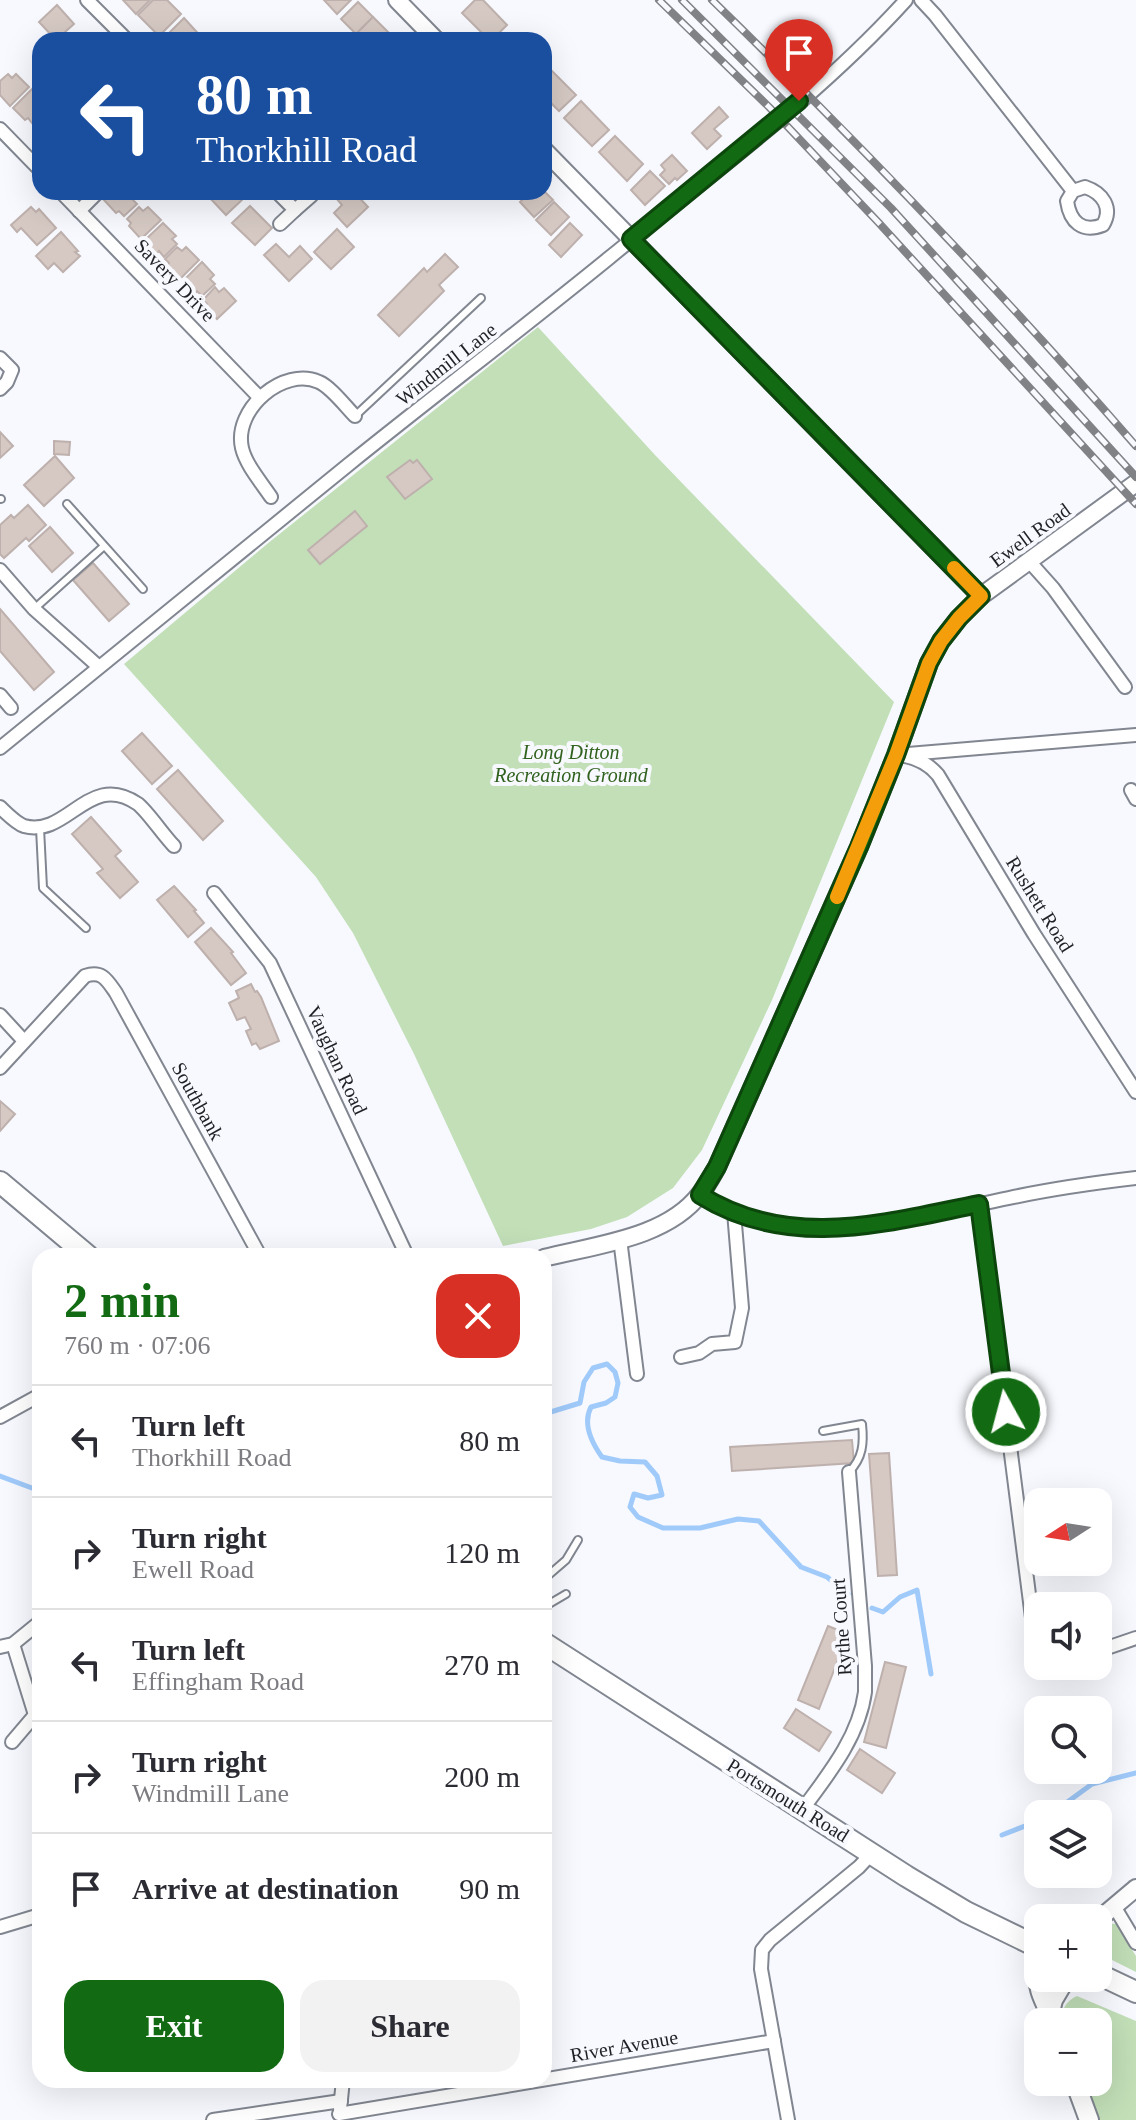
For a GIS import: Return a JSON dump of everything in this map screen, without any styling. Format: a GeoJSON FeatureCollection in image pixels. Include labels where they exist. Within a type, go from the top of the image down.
{"type":"FeatureCollection","features":[{"type":"Feature","properties":{"kind":"main road"},"geometry":{"type":"LineString","coordinates":[[1,1185],[78,1248]]}},
{"type":"Feature","properties":{"kind":"main road","name":"Portsmouth Road"},"geometry":{"type":"LineString","coordinates":[[552,1648],[906,1876],[966,1912],[1024,1940]]}},
{"type":"Feature","properties":{"kind":"main road"},"geometry":{"type":"LineString","coordinates":[[1112,1981],[1136,1992]]}},
{"type":"Feature","properties":{"kind":"main road"},"geometry":{"type":"LineString","coordinates":[[1080,2096],[1089,2120]]}},
{"type":"Feature","properties":{"kind":"street"},"geometry":{"type":"LineString","coordinates":[[87,0],[119,32]]}},
{"type":"Feature","properties":{"kind":"street"},"geometry":{"type":"LineString","coordinates":[[397,0],[428,32]]}},
{"type":"Feature","properties":{"kind":"street","name":"Windmill Lane"},"geometry":{"type":"LineString","coordinates":[[0,748],[350,463],[510,339],[819,84],[906,0]]}},
{"type":"Feature","properties":{"kind":"street"},"geometry":{"type":"LineString","coordinates":[[921,0],[1073,191]]}},
{"type":"Feature","properties":{"kind":"street"},"geometry":{"type":"LineString","coordinates":[[0,129],[32,162]]}},
{"type":"Feature","properties":{"kind":"street"},"geometry":{"type":"LineString","coordinates":[[552,158],[981,596]]}},
{"type":"Feature","properties":{"kind":"street","name":"Savery Drive"},"geometry":{"type":"LineString","coordinates":[[69,200],[259,397]]}},
{"type":"Feature","properties":{"kind":"street"},"geometry":{"type":"LineString","coordinates":[[79,211],[90,200]]}},
{"type":"Feature","properties":{"kind":"street"},"geometry":{"type":"LineString","coordinates":[[285,200],[295,210]]}},
{"type":"Feature","properties":{"kind":"street"},"geometry":{"type":"LineString","coordinates":[[280,224],[306,200]]}},
{"type":"Feature","properties":{"kind":"street"},"geometry":{"type":"LineString","coordinates":[[0,358],[12,370],[0,389]]}},
{"type":"Feature","properties":{"kind":"street"},"geometry":{"type":"LineString","coordinates":[[271,497],[242,447],[242,430],[248,413],[259,397],[275,386],[297,380],[312,380],[322,382],[355,416]]}},
{"type":"Feature","properties":{"kind":"street","name":"Ewell Road"},"geometry":{"type":"LineString","coordinates":[[700,1195],[717,1167],[853,860],[929,663],[941,641],[981,596],[1136,483]]}},
{"type":"Feature","properties":{"kind":"street"},"geometry":{"type":"LineString","coordinates":[[1028,560],[1053,588],[1125,687]]}},
{"type":"Feature","properties":{"kind":"street"},"geometry":{"type":"LineString","coordinates":[[0,570],[34,609],[99,667]]}},
{"type":"Feature","properties":{"kind":"street"},"geometry":{"type":"LineString","coordinates":[[0,695],[11,708]]}},
{"type":"Feature","properties":{"kind":"street"},"geometry":{"type":"LineString","coordinates":[[896,755],[1136,735]]}},
{"type":"Feature","properties":{"kind":"street","name":"Rushett Road"},"geometry":{"type":"LineString","coordinates":[[896,755],[910,756],[938,775],[1034,934],[1136,1092]]}},
{"type":"Feature","properties":{"kind":"street"},"geometry":{"type":"LineString","coordinates":[[0,807],[21,825],[40,828],[59,822],[97,796],[119,796],[138,805],[174,846]]}},
{"type":"Feature","properties":{"kind":"street","name":"Vaughan Road"},"geometry":{"type":"LineString","coordinates":[[214,893],[270,963],[403,1248]]}},
{"type":"Feature","properties":{"kind":"street","name":"Southbank"},"geometry":{"type":"LineString","coordinates":[[24,1041],[85,976],[94,973],[106,978],[256,1248]]}},
{"type":"Feature","properties":{"kind":"street"},"geometry":{"type":"LineString","coordinates":[[0,1015],[24,1041],[0,1068]]}},
{"type":"Feature","properties":{"kind":"street"},"geometry":{"type":"LineString","coordinates":[[552,1256],[641,1234],[666,1222],[700,1195],[734,1212],[793,1227],[833,1229],[877,1224],[1054,1189],[1136,1178]]}},
{"type":"Feature","properties":{"kind":"street"},"geometry":{"type":"LineString","coordinates":[[979,1204],[1029,1592]]}},
{"type":"Feature","properties":{"kind":"street"},"geometry":{"type":"LineString","coordinates":[[681,1357],[699,1353],[712,1344],[735,1342],[742,1308],[734,1212]]}},
{"type":"Feature","properties":{"kind":"street"},"geometry":{"type":"LineString","coordinates":[[620,1239],[637,1374]]}},
{"type":"Feature","properties":{"kind":"street"},"geometry":{"type":"LineString","coordinates":[[0,1417],[32,1399]]}},
{"type":"Feature","properties":{"kind":"street","name":"Rythe Court"},"geometry":{"type":"LineString","coordinates":[[802,1810],[842,1754],[865,1693],[849,1472]]}},
{"type":"Feature","properties":{"kind":"street"},"geometry":{"type":"LineString","coordinates":[[32,1627],[6,1645],[32,1704]]}},
{"type":"Feature","properties":{"kind":"street"},"geometry":{"type":"LineString","coordinates":[[1112,1646],[1136,1638]]}},
{"type":"Feature","properties":{"kind":"street"},"geometry":{"type":"LineString","coordinates":[[12,1742],[32,1723]]}},
{"type":"Feature","properties":{"kind":"street"},"geometry":{"type":"LineString","coordinates":[[788,2120],[761,1969],[762,1950],[872,1853]]}},
{"type":"Feature","properties":{"kind":"street"},"geometry":{"type":"LineString","coordinates":[[1136,1888],[1114,1906],[1136,1943]]}},
{"type":"Feature","properties":{"kind":"street"},"geometry":{"type":"LineString","coordinates":[[0,1927],[32,1917]]}},
{"type":"Feature","properties":{"kind":"street","name":"River Avenue"},"geometry":{"type":"LineString","coordinates":[[552,2077],[774,2041]]}},
{"type":"Feature","properties":{"kind":"street"},"geometry":{"type":"LineString","coordinates":[[339,2112],[342,2088]]}},
{"type":"Feature","properties":{"kind":"street","name":"River Avenue"},"geometry":{"type":"LineString","coordinates":[[213,2120],[339,2112],[486,2088]]}},
{"type":"Feature","properties":{"kind":"lane"},"geometry":{"type":"LineString","coordinates":[[355,416],[481,298]]}},
{"type":"Feature","properties":{"kind":"lane"},"geometry":{"type":"LineString","coordinates":[[67,504],[143,589]]}},
{"type":"Feature","properties":{"kind":"lane"},"geometry":{"type":"LineString","coordinates":[[34,609],[104,546]]}},
{"type":"Feature","properties":{"kind":"lane"},"geometry":{"type":"LineString","coordinates":[[40,828],[43,888],[86,928]]}},
{"type":"Feature","properties":{"kind":"lane"},"geometry":{"type":"LineString","coordinates":[[823,1431],[862,1424],[864,1443],[858,1463],[849,1472]]}},
{"type":"Feature","properties":{"kind":"lane"},"geometry":{"type":"LineString","coordinates":[[552,1572],[566,1560],[578,1540]]}},
{"type":"Feature","properties":{"kind":"lane"},"geometry":{"type":"LineString","coordinates":[[552,1602],[566,1594]]}},
{"type":"Feature","properties":{"kind":"green space","name":"Long Ditton Recreation Ground"},"geometry":{"type":"Polygon","coordinates":[[[538,327],[655,455],[894,702],[772,1000],[702,1150],[673,1188],[627,1217],[591,1229],[503,1246],[414,1054],[353,933],[316,877],[124,664],[267,544],[538,327]]]}},
{"type":"Feature","properties":{"kind":"green space"},"geometry":{"type":"Polygon","coordinates":[[[1112,1924],[1116,1924],[1136,1956],[1136,1972],[1112,1960],[1112,1924]]]}},
{"type":"Feature","properties":{"kind":"green space"},"geometry":{"type":"Polygon","coordinates":[[[1077,1996],[1105,2008],[1064,2008],[1077,1996]]]}},
{"type":"Feature","properties":{"kind":"green space"},"geometry":{"type":"Polygon","coordinates":[[[1112,2011],[1136,2021],[1136,2120],[1099,2120],[1091,2096],[1112,2096],[1112,2011]]]}},
{"type":"Feature","properties":{"kind":"building"},"geometry":{"type":"Polygon","coordinates":[[[123,0],[150,0],[136,14],[123,0]]]}},
{"type":"Feature","properties":{"kind":"building"},"geometry":{"type":"Polygon","coordinates":[[[153,0],[167,0],[181,14],[163,32],[155,32],[138,15],[153,0]]]}},
{"type":"Feature","properties":{"kind":"building"},"geometry":{"type":"Polygon","coordinates":[[[324,0],[351,0],[337,14],[324,0]]]}},
{"type":"Feature","properties":{"kind":"building"},"geometry":{"type":"Polygon","coordinates":[[[475,0],[483,0],[507,25],[500,32],[481,32],[462,13],[475,0]]]}},
{"type":"Feature","properties":{"kind":"building"},"geometry":{"type":"Polygon","coordinates":[[[358,2],[373,17],[358,32],[354,32],[341,19],[358,2]]]}},
{"type":"Feature","properties":{"kind":"building"},"geometry":{"type":"Polygon","coordinates":[[[57,5],[74,24],[65,32],[48,32],[39,22],[57,5]]]}},
{"type":"Feature","properties":{"kind":"building"},"geometry":{"type":"Polygon","coordinates":[[[373,17],[388,32],[358,32],[373,17]]]}},
{"type":"Feature","properties":{"kind":"building"},"geometry":{"type":"Polygon","coordinates":[[[184,18],[197,32],[170,32],[184,18]]]}},
{"type":"Feature","properties":{"kind":"building"},"geometry":{"type":"Polygon","coordinates":[[[552,71],[576,95],[559,111],[552,104],[552,71]]]}},
{"type":"Feature","properties":{"kind":"building"},"geometry":{"type":"Polygon","coordinates":[[[8,74],[12,78],[16,74],[29,87],[10,106],[0,95],[0,81],[8,74]]]}},
{"type":"Feature","properties":{"kind":"building"},"geometry":{"type":"Polygon","coordinates":[[[32,89],[32,123],[13,108],[32,89]]]}},
{"type":"Feature","properties":{"kind":"building"},"geometry":{"type":"Polygon","coordinates":[[[581,101],[609,130],[592,146],[564,118],[581,101]]]}},
{"type":"Feature","properties":{"kind":"building"},"geometry":{"type":"Polygon","coordinates":[[[719,107],[728,117],[714,129],[721,136],[707,149],[692,133],[719,107]]]}},
{"type":"Feature","properties":{"kind":"building"},"geometry":{"type":"Polygon","coordinates":[[[615,136],[643,164],[627,181],[599,152],[615,136]]]}},
{"type":"Feature","properties":{"kind":"building"},"geometry":{"type":"Polygon","coordinates":[[[672,155],[687,171],[669,184],[660,175],[665,170],[661,165],[672,155]]]}},
{"type":"Feature","properties":{"kind":"building"},"geometry":{"type":"Polygon","coordinates":[[[650,171],[665,186],[645,205],[631,190],[650,171]]]}},
{"type":"Feature","properties":{"kind":"building"},"geometry":{"type":"Polygon","coordinates":[[[104,200],[133,200],[137,204],[124,216],[119,211],[116,213],[104,200]]]}},
{"type":"Feature","properties":{"kind":"building"},"geometry":{"type":"Polygon","coordinates":[[[212,200],[242,200],[226,215],[212,200]]]}},
{"type":"Feature","properties":{"kind":"building"},"geometry":{"type":"Polygon","coordinates":[[[338,200],[361,200],[368,207],[347,227],[334,213],[342,205],[338,200]]]}},
{"type":"Feature","properties":{"kind":"building"},"geometry":{"type":"Polygon","coordinates":[[[522,200],[553,200],[534,217],[520,202],[522,200]]]}},
{"type":"Feature","properties":{"kind":"building"},"geometry":{"type":"Polygon","coordinates":[[[554,202],[569,217],[551,235],[536,220],[554,202]]]}},
{"type":"Feature","properties":{"kind":"building"},"geometry":{"type":"Polygon","coordinates":[[[250,206],[272,228],[255,245],[232,223],[250,206]]]}},
{"type":"Feature","properties":{"kind":"building"},"geometry":{"type":"Polygon","coordinates":[[[31,207],[36,212],[39,209],[56,228],[37,245],[21,228],[17,232],[11,225],[31,207]]]}},
{"type":"Feature","properties":{"kind":"building"},"geometry":{"type":"Polygon","coordinates":[[[139,207],[143,211],[148,207],[161,220],[141,239],[127,219],[139,207]]]}},
{"type":"Feature","properties":{"kind":"building"},"geometry":{"type":"Polygon","coordinates":[[[163,223],[176,236],[172,239],[177,244],[164,257],[159,251],[156,254],[144,241],[163,223]]]}},
{"type":"Feature","properties":{"kind":"building"},"geometry":{"type":"Polygon","coordinates":[[[570,223],[582,235],[561,257],[549,245],[570,223]]]}},
{"type":"Feature","properties":{"kind":"building"},"geometry":{"type":"Polygon","coordinates":[[[337,229],[354,247],[331,269],[314,252],[337,229]]]}},
{"type":"Feature","properties":{"kind":"building"},"geometry":{"type":"Polygon","coordinates":[[[61,232],[80,256],[63,272],[54,263],[48,269],[36,256],[61,232]]]}},
{"type":"Feature","properties":{"kind":"building"},"geometry":{"type":"Polygon","coordinates":[[[276,244],[289,257],[300,246],[312,259],[289,281],[264,255],[276,244]]]}},
{"type":"Feature","properties":{"kind":"building"},"geometry":{"type":"Polygon","coordinates":[[[177,247],[182,251],[186,247],[199,260],[180,279],[167,266],[169,263],[165,259],[177,247]]]}},
{"type":"Feature","properties":{"kind":"building"},"geometry":{"type":"Polygon","coordinates":[[[445,254],[458,267],[439,285],[444,291],[399,336],[378,315],[424,268],[427,272],[445,254]]]}},
{"type":"Feature","properties":{"kind":"building"},"geometry":{"type":"Polygon","coordinates":[[[202,262],[214,275],[210,279],[215,284],[202,296],[197,291],[195,294],[183,281],[202,262]]]}},
{"type":"Feature","properties":{"kind":"building"},"geometry":{"type":"Polygon","coordinates":[[[215,287],[219,292],[224,288],[236,301],[217,319],[203,300],[215,287]]]}},
{"type":"Feature","properties":{"kind":"building"},"geometry":{"type":"Polygon","coordinates":[[[0,432],[13,446],[0,458],[0,432]]]}},
{"type":"Feature","properties":{"kind":"building"},"geometry":{"type":"Polygon","coordinates":[[[54,441],[70,442],[69,455],[54,454],[54,441]]]}},
{"type":"Feature","properties":{"kind":"building"},"geometry":{"type":"Polygon","coordinates":[[[55,456],[74,478],[44,506],[24,485],[55,456]]]}},
{"type":"Feature","properties":{"kind":"building"},"geometry":{"type":"Polygon","coordinates":[[[410,460],[413,463],[417,460],[432,479],[405,499],[387,477],[410,460]]]}},
{"type":"Feature","properties":{"kind":"building"},"geometry":{"type":"Polygon","coordinates":[[[28,505],[46,525],[4,558],[0,554],[0,525],[11,515],[14,518],[28,505]]]}},
{"type":"Feature","properties":{"kind":"building"},"geometry":{"type":"Polygon","coordinates":[[[355,511],[367,526],[320,564],[308,550],[355,511]]]}},
{"type":"Feature","properties":{"kind":"building"},"geometry":{"type":"Polygon","coordinates":[[[50,527],[73,553],[52,572],[29,546],[50,527]]]}},
{"type":"Feature","properties":{"kind":"building"},"geometry":{"type":"Polygon","coordinates":[[[93,563],[129,604],[109,621],[73,580],[93,563]]]}},
{"type":"Feature","properties":{"kind":"building"},"geometry":{"type":"Polygon","coordinates":[[[0,609],[54,672],[34,690],[0,651],[0,609]]]}},
{"type":"Feature","properties":{"kind":"building"},"geometry":{"type":"Polygon","coordinates":[[[142,733],[172,766],[152,784],[122,751],[142,733]]]}},
{"type":"Feature","properties":{"kind":"building"},"geometry":{"type":"Polygon","coordinates":[[[178,770],[223,821],[203,840],[157,789],[178,770]]]}},
{"type":"Feature","properties":{"kind":"building"},"geometry":{"type":"Polygon","coordinates":[[[91,817],[121,851],[115,856],[138,882],[120,898],[97,873],[103,869],[72,834],[91,817]]]}},
{"type":"Feature","properties":{"kind":"building"},"geometry":{"type":"Polygon","coordinates":[[[174,886],[204,923],[188,937],[157,900],[174,886]]]}},
{"type":"Feature","properties":{"kind":"building"},"geometry":{"type":"Polygon","coordinates":[[[211,928],[233,952],[246,973],[231,985],[195,942],[211,928]]]}},
{"type":"Feature","properties":{"kind":"building"},"geometry":{"type":"Polygon","coordinates":[[[251,984],[261,997],[279,1041],[260,1049],[256,1043],[252,1045],[246,1031],[251,1029],[245,1017],[237,1020],[229,1003],[239,998],[236,991],[251,984]]]}},
{"type":"Feature","properties":{"kind":"building"},"geometry":{"type":"Polygon","coordinates":[[[0,1101],[15,1114],[0,1131],[0,1101]]]}},
{"type":"Feature","properties":{"kind":"building"},"geometry":{"type":"Polygon","coordinates":[[[852,1440],[854,1463],[732,1471],[730,1447],[852,1440]]]}},
{"type":"Feature","properties":{"kind":"building"},"geometry":{"type":"Polygon","coordinates":[[[889,1453],[897,1575],[878,1576],[869,1454],[889,1453]]]}},
{"type":"Feature","properties":{"kind":"building"},"geometry":{"type":"Polygon","coordinates":[[[828,1626],[848,1634],[819,1709],[798,1700],[828,1626]]]}},
{"type":"Feature","properties":{"kind":"building"},"geometry":{"type":"Polygon","coordinates":[[[885,1662],[906,1667],[886,1748],[864,1742],[885,1662]]]}},
{"type":"Feature","properties":{"kind":"building"},"geometry":{"type":"Polygon","coordinates":[[[796,1709],[831,1732],[819,1751],[784,1728],[796,1709]]]}},
{"type":"Feature","properties":{"kind":"building"},"geometry":{"type":"Polygon","coordinates":[[[860,1749],[895,1773],[882,1793],[847,1770],[860,1749]]]}},
{"type":"Feature","properties":{"kind":"waterway"},"geometry":{"type":"LineString","coordinates":[[552,1412],[580,1403],[584,1382],[593,1368],[607,1364],[615,1372],[618,1383],[615,1397],[591,1407],[588,1427],[602,1457],[645,1462],[657,1476],[662,1495],[648,1498],[634,1494],[630,1507],[638,1517],[663,1528],[700,1528],[738,1519],[759,1521],[801,1567],[827,1577],[848,1594]]}},
{"type":"Feature","properties":{"kind":"waterway"},"geometry":{"type":"LineString","coordinates":[[0,1476],[32,1488]]}},
{"type":"Feature","properties":{"kind":"waterway"},"geometry":{"type":"LineString","coordinates":[[872,1608],[883,1612],[900,1597],[917,1590],[931,1674]]}},
{"type":"Feature","properties":{"kind":"waterway"},"geometry":{"type":"LineString","coordinates":[[1070,1800],[1092,1784],[1136,1773]]}},
{"type":"Feature","properties":{"kind":"waterway"},"geometry":{"type":"LineString","coordinates":[[1002,1835],[1024,1826]]}},
{"type":"Feature","properties":{"kind":"railway"},"geometry":{"type":"LineString","coordinates":[[659,0],[769,107],[878,222],[1136,504]]}},
{"type":"Feature","properties":{"kind":"railway"},"geometry":{"type":"LineString","coordinates":[[682,0],[891,208],[1136,477]]}},
{"type":"Feature","properties":{"kind":"railway"},"geometry":{"type":"LineString","coordinates":[[712,0],[928,218],[1136,446]]}},
{"type":"Feature","properties":{"kind":"slow traffic"},"geometry":{"type":"LineString","coordinates":[[837,897],[896,755],[929,663],[941,641],[981,596],[954,568]]}},
{"type":"Feature","properties":{"kind":"route"},"geometry":{"type":"LineString","coordinates":[[799,101],[631,239],[981,596],[941,641],[929,663],[859,847],[717,1167],[700,1195],[716,1205],[765,1221],[793,1227],[833,1229],[877,1224],[979,1204],[1006,1412]]}}]}
